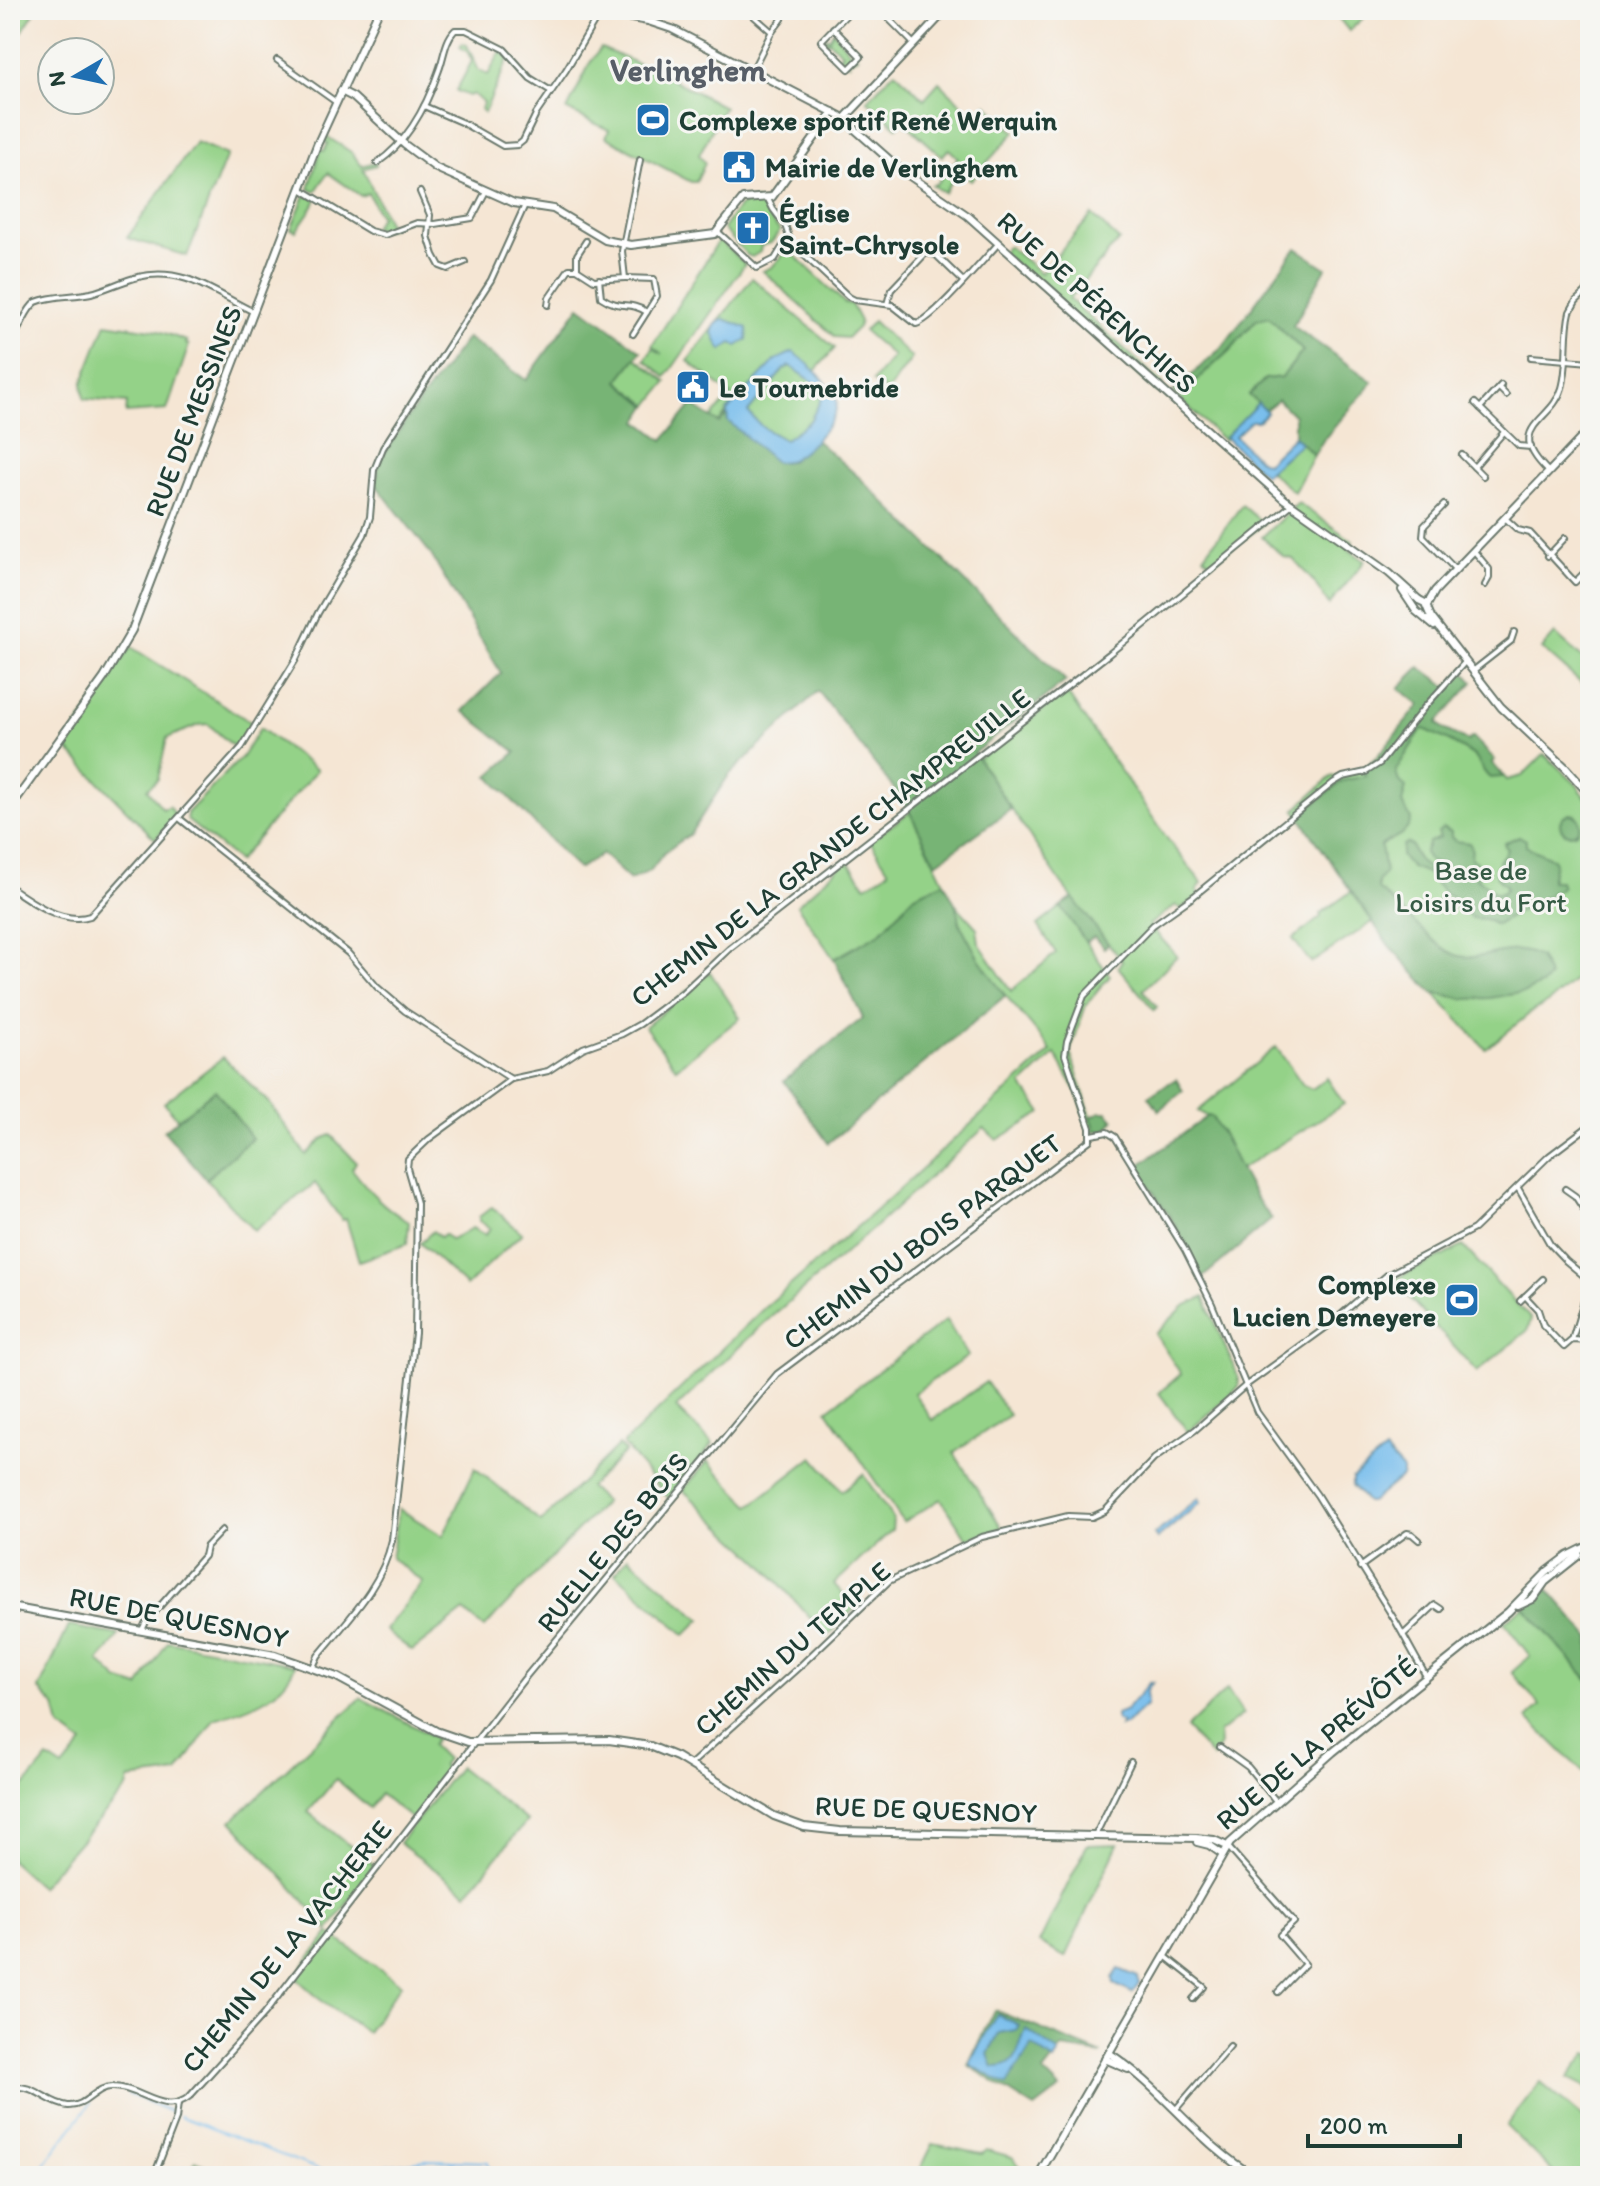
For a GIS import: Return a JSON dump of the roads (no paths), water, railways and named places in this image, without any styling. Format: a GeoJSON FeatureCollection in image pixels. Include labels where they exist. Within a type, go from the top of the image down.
{"type":"FeatureCollection","features":[{"type":"Feature","properties":{"kind":"street","name":"RUE DE MESSINES"},"geometry":{"type":"LineString","coordinates":[[10,808],[100,684],[128,638],[300,189],[379,10]]}},
{"type":"Feature","properties":{"kind":"street","name":"RUE DE PÉRENCHIES"},"geometry":{"type":"LineString","coordinates":[[588,10],[634,18],[678,32],[844,119],[901,170],[953,203],[1291,505],[1380,567]]}},
{"type":"Feature","properties":{"kind":"street"},"geometry":{"type":"LineString","coordinates":[[634,18],[638,10]]}},
{"type":"Feature","properties":{"kind":"street"},"geometry":{"type":"LineString","coordinates":[[747,10],[772,32]]}},
{"type":"Feature","properties":{"kind":"street"},"geometry":{"type":"LineString","coordinates":[[833,28],[861,57],[849,69],[821,41],[833,28],[851,10]]}},
{"type":"Feature","properties":{"kind":"street"},"geometry":{"type":"LineString","coordinates":[[880,10],[914,44]]}},
{"type":"Feature","properties":{"kind":"street"},"geometry":{"type":"LineString","coordinates":[[844,119],[946,10]]}},
{"type":"Feature","properties":{"kind":"street"},"geometry":{"type":"LineString","coordinates":[[424,106],[463,123],[503,146],[512,147],[523,141],[600,12]]}},
{"type":"Feature","properties":{"kind":"street"},"geometry":{"type":"LineString","coordinates":[[751,72],[782,19]]}},
{"type":"Feature","properties":{"kind":"street"},"geometry":{"type":"LineString","coordinates":[[377,163],[401,141],[424,106],[450,36],[460,29],[507,51],[527,76],[551,91]]}},
{"type":"Feature","properties":{"kind":"street"},"geometry":{"type":"LineString","coordinates":[[277,60],[336,102]]}},
{"type":"Feature","properties":{"kind":"street"},"geometry":{"type":"LineString","coordinates":[[341,91],[353,97],[432,166],[525,205],[553,209],[598,237],[623,244],[718,232],[741,200],[753,197],[768,199],[775,195],[833,112],[856,105]]}},
{"type":"Feature","properties":{"kind":"street"},"geometry":{"type":"LineString","coordinates":[[625,278],[623,244],[640,160]]}},
{"type":"Feature","properties":{"kind":"street"},"geometry":{"type":"LineString","coordinates":[[300,189],[377,234],[389,234],[417,223],[472,218],[486,191]]}},
{"type":"Feature","properties":{"kind":"street"},"geometry":{"type":"LineString","coordinates":[[420,192],[430,215],[428,239],[440,266],[448,269],[465,262]]}},
{"type":"Feature","properties":{"kind":"street"},"geometry":{"type":"LineString","coordinates":[[768,199],[794,246],[851,299],[895,306],[914,323],[921,323],[999,243]]}},
{"type":"Feature","properties":{"kind":"street"},"geometry":{"type":"LineString","coordinates":[[10,887],[42,907],[76,919],[87,917],[238,752],[295,661],[318,613],[364,535],[379,455],[491,280],[525,205]]}},
{"type":"Feature","properties":{"kind":"street"},"geometry":{"type":"LineString","coordinates":[[718,232],[757,268],[775,259],[787,236]]}},
{"type":"Feature","properties":{"kind":"street"},"geometry":{"type":"LineString","coordinates":[[577,269],[577,255],[586,241]]}},
{"type":"Feature","properties":{"kind":"street"},"geometry":{"type":"LineString","coordinates":[[887,304],[891,290],[926,253],[936,255],[964,281]]}},
{"type":"Feature","properties":{"kind":"street"},"geometry":{"type":"LineString","coordinates":[[548,305],[565,272],[577,269],[592,279],[654,279],[657,296],[633,334]]}},
{"type":"Feature","properties":{"kind":"street"},"geometry":{"type":"LineString","coordinates":[[10,338],[17,332],[28,308],[36,302],[94,292],[155,274],[182,276],[254,312]]}},
{"type":"Feature","properties":{"kind":"street"},"geometry":{"type":"LineString","coordinates":[[599,279],[601,297],[613,305],[635,305],[647,312]]}},
{"type":"Feature","properties":{"kind":"street"},"geometry":{"type":"LineString","coordinates":[[1549,472],[1536,459],[1531,447],[1534,425],[1561,392],[1570,312],[1574,303],[1590,288]]}},
{"type":"Feature","properties":{"kind":"street"},"geometry":{"type":"LineString","coordinates":[[1531,357],[1590,362]]}},
{"type":"Feature","properties":{"kind":"street"},"geometry":{"type":"LineString","coordinates":[[1480,408],[1500,387],[1506,395]]}},
{"type":"Feature","properties":{"kind":"street"},"geometry":{"type":"LineString","coordinates":[[1475,403],[1520,447],[1531,447]]}},
{"type":"Feature","properties":{"kind":"street"},"geometry":{"type":"LineString","coordinates":[[1416,611],[1590,429]]}},
{"type":"Feature","properties":{"kind":"street"},"geometry":{"type":"LineString","coordinates":[[1474,467],[1504,432]]}},
{"type":"Feature","properties":{"kind":"street"},"geometry":{"type":"LineString","coordinates":[[1581,439],[1590,447]]}},
{"type":"Feature","properties":{"kind":"street"},"geometry":{"type":"LineString","coordinates":[[1462,455],[1483,476]]}},
{"type":"Feature","properties":{"kind":"street","name":"CHEMIN DE LA GRANDE CHAMPREUILLE"},"geometry":{"type":"LineString","coordinates":[[313,1667],[318,1656],[376,1585],[390,1551],[414,1343],[417,1197],[407,1168],[408,1159],[429,1139],[511,1079],[548,1071],[583,1048],[626,1032],[655,1013],[690,986],[729,949],[1109,654],[1291,505]]}},
{"type":"Feature","properties":{"kind":"street"},"geometry":{"type":"LineString","coordinates":[[1444,505],[1424,526],[1423,536],[1456,570]]}},
{"type":"Feature","properties":{"kind":"street"},"geometry":{"type":"LineString","coordinates":[[1506,519],[1518,530],[1530,533],[1575,582],[1590,567]]}},
{"type":"Feature","properties":{"kind":"street"},"geometry":{"type":"LineString","coordinates":[[1548,556],[1565,538]]}},
{"type":"Feature","properties":{"kind":"street"},"geometry":{"type":"LineString","coordinates":[[1474,551],[1489,569],[1485,585]]}},
{"type":"Feature","properties":{"kind":"street"},"geometry":{"type":"LineString","coordinates":[[1380,567],[1423,603],[1504,711],[1565,767],[1590,795]]}},
{"type":"Feature","properties":{"kind":"street"},"geometry":{"type":"LineString","coordinates":[[1380,567],[1416,611],[1450,643]]}},
{"type":"Feature","properties":{"kind":"street"},"geometry":{"type":"LineString","coordinates":[[1416,611],[1414,604],[1423,603]]}},
{"type":"Feature","properties":{"kind":"street"},"geometry":{"type":"LineString","coordinates":[[1472,672],[1511,641],[1514,632]]}},
{"type":"Feature","properties":{"kind":"street","name":"CHEMIN DU BOIS PARQUET"},"geometry":{"type":"LineString","coordinates":[[783,1368],[1079,1150],[1092,1135],[1065,1055],[1084,996],[1157,922],[1194,896],[1337,780],[1366,772],[1380,763],[1465,662]]}},
{"type":"Feature","properties":{"kind":"street"},"geometry":{"type":"LineString","coordinates":[[179,818],[348,953],[377,987],[405,1011],[511,1079]]}},
{"type":"Feature","properties":{"kind":"street","name":"CHEMIN DU TEMPLE"},"geometry":{"type":"LineString","coordinates":[[690,1765],[892,1579],[982,1537],[1068,1516],[1089,1517],[1102,1513],[1158,1455],[1195,1430],[1245,1386],[1328,1326],[1387,1275],[1474,1229],[1558,1148],[1590,1125]]}},
{"type":"Feature","properties":{"kind":"street"},"geometry":{"type":"LineString","coordinates":[[1092,1135],[1107,1132],[1115,1137],[1157,1203],[1208,1296],[1259,1416],[1300,1470],[1404,1634],[1427,1678]]}},
{"type":"Feature","properties":{"kind":"street"},"geometry":{"type":"LineString","coordinates":[[1518,1188],[1550,1244],[1569,1265],[1590,1280],[1572,1340],[1564,1347],[1543,1325],[1538,1310],[1522,1299],[1543,1279]]}},
{"type":"Feature","properties":{"kind":"street"},"geometry":{"type":"LineString","coordinates":[[1565,1189],[1575,1196],[1590,1219]]}},
{"type":"Feature","properties":{"kind":"street"},"geometry":{"type":"LineString","coordinates":[[1572,1340],[1590,1341]]}},
{"type":"Feature","properties":{"kind":"street","name":"RUELLE DES BOIS"},"geometry":{"type":"LineString","coordinates":[[474,1743],[687,1480],[783,1368]]}},
{"type":"Feature","properties":{"kind":"street"},"geometry":{"type":"LineString","coordinates":[[142,1630],[222,1530]]}},
{"type":"Feature","properties":{"kind":"street"},"geometry":{"type":"LineString","coordinates":[[1360,1567],[1407,1533],[1419,1540]]}},
{"type":"Feature","properties":{"kind":"street","name":"RUE DE LA PRÉVÔTÉ"},"geometry":{"type":"LineString","coordinates":[[1038,2176],[1227,1846],[1355,1734],[1508,1612],[1533,1599],[1544,1583],[1590,1546]]}},
{"type":"Feature","properties":{"kind":"street"},"geometry":{"type":"LineString","coordinates":[[1404,1634],[1435,1605],[1441,1609]]}},
{"type":"Feature","properties":{"kind":"street","name":"RUE DE QUESNOY"},"geometry":{"type":"LineString","coordinates":[[10,1607],[257,1650],[313,1667],[443,1734],[474,1743],[627,1741],[655,1748],[690,1765],[769,1814],[818,1829],[1209,1839],[1227,1846]]}},
{"type":"Feature","properties":{"kind":"street","name":"CHEMIN DE LA VACHERIE"},"geometry":{"type":"LineString","coordinates":[[10,2088],[27,2087],[68,2106],[80,2104],[99,2090],[112,2087],[162,2103],[178,2103],[190,2096],[265,2013],[474,1743]]}},
{"type":"Feature","properties":{"kind":"street"},"geometry":{"type":"LineString","coordinates":[[1220,1747],[1245,1764],[1276,1801]]}},
{"type":"Feature","properties":{"kind":"street"},"geometry":{"type":"LineString","coordinates":[[1094,1837],[1131,1762]]}},
{"type":"Feature","properties":{"kind":"street","name":"RUE DE QUESNOY"},"geometry":{"type":"LineString","coordinates":[[1165,1839],[1206,1843],[1222,1854]]}},
{"type":"Feature","properties":{"kind":"street"},"geometry":{"type":"LineString","coordinates":[[1227,1846],[1294,1922],[1280,1935],[1305,1964],[1278,1992]]}},
{"type":"Feature","properties":{"kind":"street"},"geometry":{"type":"LineString","coordinates":[[1164,1955],[1204,1987],[1193,1999]]}},
{"type":"Feature","properties":{"kind":"street"},"geometry":{"type":"LineString","coordinates":[[1176,2109],[1230,2046]]}},
{"type":"Feature","properties":{"kind":"street"},"geometry":{"type":"LineString","coordinates":[[1107,2056],[1135,2071],[1219,2151],[1254,2176]]}},
{"type":"Feature","properties":{"kind":"street"},"geometry":{"type":"LineString","coordinates":[[154,2176],[175,2123],[178,2103]]}},
{"type":"Feature","properties":{"kind":"water"},"geometry":{"type":"Polygon","coordinates":[[[724,319],[748,328],[747,340],[737,346],[732,343],[722,350],[713,329],[724,319]]]}},
{"type":"Feature","properties":{"kind":"water"},"geometry":{"type":"Polygon","coordinates":[[[793,352],[799,356],[829,387],[836,399],[836,406],[829,423],[807,448],[788,461],[775,462],[728,421],[727,411],[776,360],[793,352]],[[790,366],[784,369],[748,412],[762,427],[784,440],[810,421],[822,398],[815,383],[790,366]]]}},
{"type":"Feature","properties":{"kind":"water"},"geometry":{"type":"Polygon","coordinates":[[[1258,403],[1267,412],[1235,436],[1259,460],[1266,463],[1294,436],[1301,443],[1264,475],[1225,437],[1258,403]]]}},
{"type":"Feature","properties":{"kind":"water"},"geometry":{"type":"Polygon","coordinates":[[[1385,1451],[1402,1469],[1402,1476],[1367,1502],[1352,1485],[1352,1478],[1385,1451]]]}},
{"type":"Feature","properties":{"kind":"water"},"geometry":{"type":"Polygon","coordinates":[[[1199,1498],[1201,1502],[1157,1539],[1154,1535],[1199,1498]]]}},
{"type":"Feature","properties":{"kind":"water"},"geometry":{"type":"Polygon","coordinates":[[[1153,1682],[1146,1692],[1147,1705],[1120,1726],[1122,1722],[1116,1721],[1116,1714],[1126,1710],[1153,1682]]]}},
{"type":"Feature","properties":{"kind":"water"},"geometry":{"type":"Polygon","coordinates":[[[1119,1969],[1138,1977],[1139,1984],[1132,1993],[1114,1984],[1113,1978],[1119,1969]]]}},
{"type":"Feature","properties":{"kind":"water"},"geometry":{"type":"Polygon","coordinates":[[[997,2014],[1019,2025],[1016,2030],[999,2033],[988,2054],[993,2067],[1002,2067],[1013,2061],[1026,2029],[1059,2053],[1054,2061],[1032,2045],[1007,2085],[971,2065],[997,2014]]]}},
{"type":"Feature","properties":{"kind":"waterway"},"geometry":{"type":"LineString","coordinates":[[128,2094],[174,2113]]}},
{"type":"Feature","properties":{"kind":"waterway"},"geometry":{"type":"LineString","coordinates":[[35,2176],[91,2103]]}},
{"type":"Feature","properties":{"kind":"waterway"},"geometry":{"type":"LineString","coordinates":[[179,2116],[331,2174],[426,2160],[488,2162],[491,2176]]}},
{"type":"Feature","properties":{"kind":"place","name":"Complexe sportif René Werquin"},"geometry":{"type":"Point","coordinates":[653,120]}},
{"type":"Feature","properties":{"kind":"place","name":"Mairie de Verlinghem"},"geometry":{"type":"Point","coordinates":[739,167]}},
{"type":"Feature","properties":{"kind":"place","name":"Église Saint-Chrysole"},"geometry":{"type":"Point","coordinates":[753,228]}},
{"type":"Feature","properties":{"kind":"place","name":"Le Tournebride"},"geometry":{"type":"Point","coordinates":[693,387]}},
{"type":"Feature","properties":{"kind":"place","name":"Complexe Lucien Demeyere"},"geometry":{"type":"Point","coordinates":[1462,1300]}},
{"type":"Feature","properties":{"kind":"district","name":"Verlinghem"},"geometry":{"type":"Point","coordinates":[688,70]}},
{"type":"Feature","properties":{"kind":"park label","name":"Base de Loisirs du Fort"},"geometry":{"type":"Point","coordinates":[1481,886]}}]}
